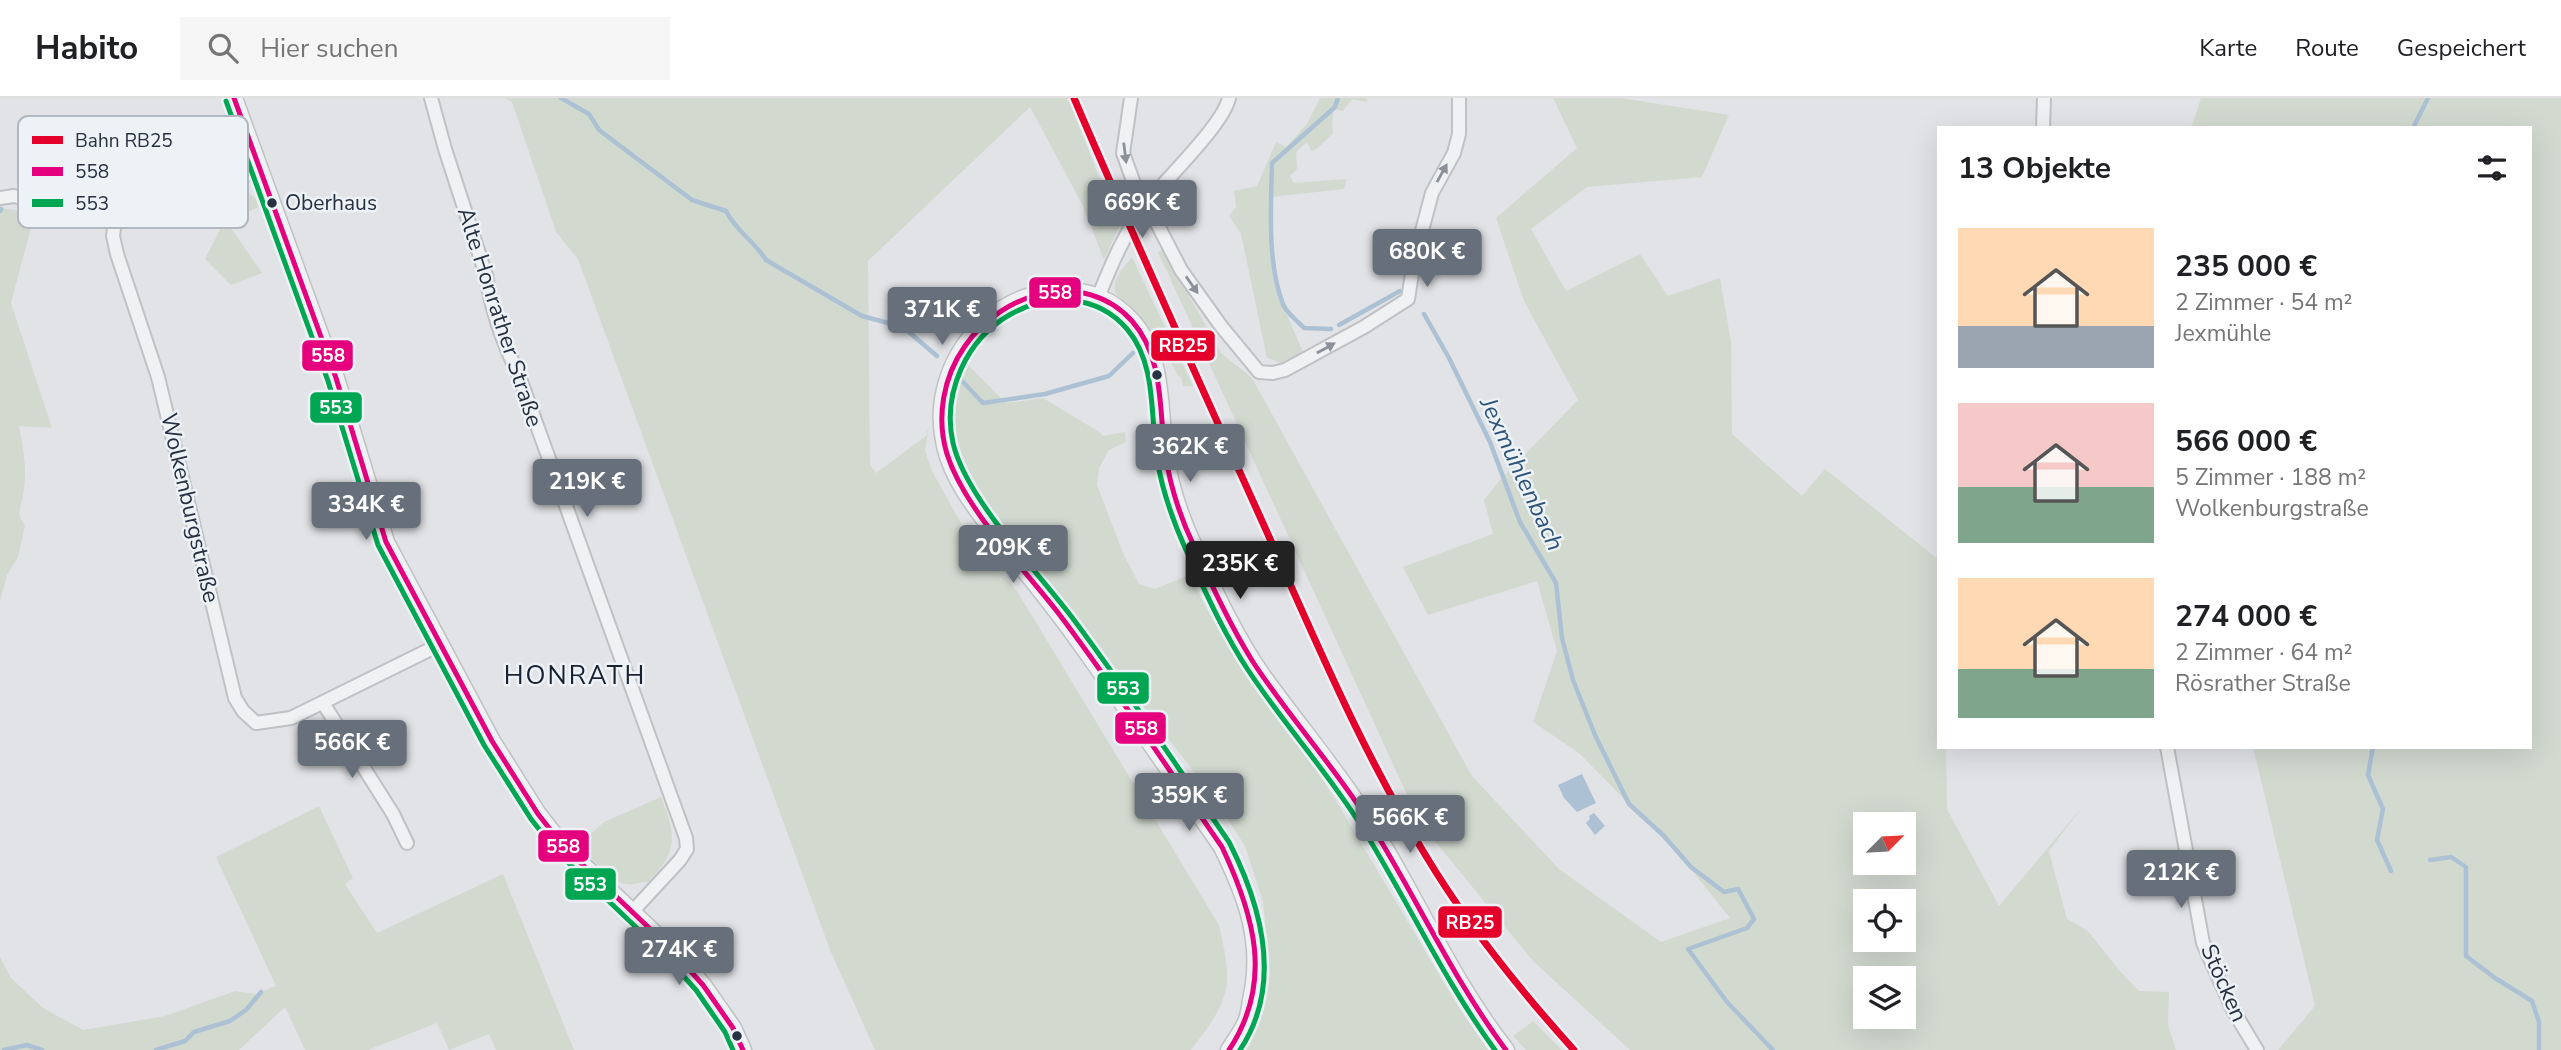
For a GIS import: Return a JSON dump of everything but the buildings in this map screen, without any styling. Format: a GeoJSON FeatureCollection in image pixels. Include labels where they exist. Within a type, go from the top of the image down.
{"type":"FeatureCollection","features":[{"type":"Feature","properties":{"kind":"street"},"geometry":{"type":"LineString","coordinates":[[234,98],[241,116]]}},
{"type":"Feature","properties":{"kind":"street","name":"Alte Honrather Straße"},"geometry":{"type":"LineString","coordinates":[[431,98],[444,149],[486,275],[489,296],[502,334],[686,838],[687,849],[680,860],[631,913]]}},
{"type":"Feature","properties":{"kind":"street"},"geometry":{"type":"LineString","coordinates":[[1130,98],[1122,153],[1137,192],[1147,204],[1181,270],[1221,326],[1259,372],[1273,373],[1285,370],[1364,327],[1408,299],[1417,248],[1432,193],[1454,153],[1460,134],[1458,98]]}},
{"type":"Feature","properties":{"kind":"street"},"geometry":{"type":"LineString","coordinates":[[1098,295],[1130,228],[1210,130],[1229,98]]}},
{"type":"Feature","properties":{"kind":"street"},"geometry":{"type":"LineString","coordinates":[[2043,126],[2044,98]]}},
{"type":"Feature","properties":{"kind":"street"},"geometry":{"type":"LineString","coordinates":[[248,136],[275,204],[336,378],[386,542],[513,778],[564,847],[666,944],[703,985],[733,1028],[743,1050]]}},
{"type":"Feature","properties":{"kind":"street"},"geometry":{"type":"LineString","coordinates":[[248,174],[260,169]]}},
{"type":"Feature","properties":{"kind":"street"},"geometry":{"type":"LineString","coordinates":[[0,198],[18,197]]}},
{"type":"Feature","properties":{"kind":"street","name":"Wolkenburgstraße"},"geometry":{"type":"LineString","coordinates":[[114,228],[117,254],[158,377],[235,698],[243,711],[256,723],[291,718],[441,644]]}},
{"type":"Feature","properties":{"kind":"street"},"geometry":{"type":"LineString","coordinates":[[1229,1050],[1247,1021],[1255,985],[1257,950],[1249,910],[1237,878],[1222,847],[1077,638],[978,510],[958,480],[945,445],[943,405],[953,363],[977,330],[995,315],[1032,296],[1055,291],[1098,295],[1132,320],[1146,341],[1155,366],[1165,453],[1172,488],[1216,595],[1240,640],[1273,690],[1349,789],[1384,844],[1451,968],[1485,1023],[1506,1050]]}},
{"type":"Feature","properties":{"kind":"street"},"geometry":{"type":"LineString","coordinates":[[323,703],[393,814],[407,844]]}},
{"type":"Feature","properties":{"kind":"street","name":"Stöcken"},"geometry":{"type":"LineString","coordinates":[[2167,749],[2203,943],[2233,1010],[2257,1050]]}},
{"type":"Feature","properties":{"kind":"shaded area"},"geometry":{"type":"Polygon","coordinates":[[[505,98],[1068,98],[1119,227],[1104,260],[1082,204],[1030,107],[868,261],[870,465],[876,473],[926,436],[929,425],[925,451],[932,471],[970,539],[1017,591],[1219,925],[1226,964],[1225,992],[1214,1018],[1191,1050],[875,1050],[830,950],[578,259],[556,232],[512,102],[505,98]]]}},
{"type":"Feature","properties":{"kind":"shaded area"},"geometry":{"type":"Polygon","coordinates":[[[1320,98],[1366,98],[1368,102],[1352,99],[1343,111],[1334,109],[1333,133],[1318,148],[1311,151],[1307,142],[1296,152],[1297,169],[1290,176],[1294,183],[1347,179],[1344,189],[1271,197],[1274,265],[1283,306],[1303,352],[1286,365],[1267,358],[1241,234],[1229,216],[1236,207],[1234,191],[1257,186],[1276,142],[1286,147],[1307,124],[1320,98]]]}},
{"type":"Feature","properties":{"kind":"shaded area"},"geometry":{"type":"Polygon","coordinates":[[[1553,98],[1621,98],[1729,115],[1702,177],[1587,187],[1531,229],[1566,291],[1640,254],[1668,296],[1720,278],[1731,342],[1732,434],[1802,496],[1825,469],[1937,558],[1937,749],[1946,749],[1947,809],[1999,906],[2083,806],[2049,851],[2067,919],[2088,931],[2139,991],[2169,992],[2168,1025],[2176,1050],[1630,1050],[1533,961],[1420,823],[1158,252],[1163,249],[1221,353],[1252,378],[1472,776],[1559,869],[1661,942],[1730,918],[1681,857],[1579,753],[1533,722],[1557,651],[1537,581],[1428,615],[1403,567],[1493,534],[1484,500],[1578,400],[1524,301],[1496,218],[1577,148],[1553,98]]]}},
{"type":"Feature","properties":{"kind":"shaded area"},"geometry":{"type":"Polygon","coordinates":[[[2201,98],[2561,98],[2561,1050],[2278,1050],[2315,1006],[2253,749],[2532,749],[2532,126],[2192,126],[2201,98]]]}},
{"type":"Feature","properties":{"kind":"shaded area"},"geometry":{"type":"Polygon","coordinates":[[[248,193],[255,198],[259,207],[248,211],[248,193]]]}},
{"type":"Feature","properties":{"kind":"shaded area"},"geometry":{"type":"Polygon","coordinates":[[[0,208],[18,210],[18,228],[31,228],[11,303],[52,428],[19,426],[25,470],[19,514],[25,526],[18,557],[7,575],[0,601],[0,208]]]}},
{"type":"Feature","properties":{"kind":"shaded area"},"geometry":{"type":"Polygon","coordinates":[[[221,228],[231,228],[262,273],[231,285],[205,259],[221,228]]]}},
{"type":"Feature","properties":{"kind":"shaded area"},"geometry":{"type":"Polygon","coordinates":[[[1132,257],[1193,386],[1183,386],[1181,377],[1152,331],[1136,312],[1116,295],[1116,279],[1132,257]]]}},
{"type":"Feature","properties":{"kind":"shaded area"},"geometry":{"type":"Polygon","coordinates":[[[966,363],[1006,403],[1043,398],[1102,436],[1125,432],[1126,442],[1109,450],[1099,468],[1097,485],[1123,553],[1139,584],[1155,589],[1189,575],[1220,633],[1263,696],[1286,723],[1332,794],[1459,1008],[1488,1050],[1245,1050],[1261,1016],[1270,975],[1263,901],[1245,846],[1214,798],[978,491],[955,444],[953,392],[966,363]]]}},
{"type":"Feature","properties":{"kind":"shaded area"},"geometry":{"type":"Polygon","coordinates":[[[661,797],[670,822],[672,842],[665,861],[648,882],[620,882],[607,874],[578,845],[604,822],[661,797]]]}},
{"type":"Feature","properties":{"kind":"shaded area"},"geometry":{"type":"Polygon","coordinates":[[[319,806],[353,878],[345,884],[377,933],[503,874],[574,1050],[496,1050],[489,1034],[449,1050],[437,1023],[368,1050],[305,1050],[285,1007],[239,1050],[0,1050],[0,957],[11,978],[43,1008],[83,1030],[165,1016],[235,991],[256,994],[276,986],[216,857],[319,806]]]}},
{"type":"Feature","properties":{"kind":"shaded area"},"geometry":{"type":"Polygon","coordinates":[[[1533,1021],[1562,1050],[1526,1050],[1513,1036],[1533,1021]]]}},
{"type":"Feature","properties":{"kind":"water"},"geometry":{"type":"Polygon","coordinates":[[[1582,774],[1596,803],[1577,812],[1564,798],[1558,785],[1582,774]]]}},
{"type":"Feature","properties":{"kind":"water"},"geometry":{"type":"Polygon","coordinates":[[[1594,813],[1605,826],[1595,835],[1586,823],[1594,813]]]}},
{"type":"Feature","properties":{"kind":"waterway"},"geometry":{"type":"LineString","coordinates":[[561,98],[589,114],[599,130],[692,200],[726,211],[766,260],[862,316],[903,327],[937,356]]}},
{"type":"Feature","properties":{"kind":"waterway","name":"Jexmühlenbach"},"geometry":{"type":"LineString","coordinates":[[1331,329],[1304,328],[1283,304],[1272,253],[1272,163],[1335,107],[1338,98]]}},
{"type":"Feature","properties":{"kind":"waterway"},"geometry":{"type":"LineString","coordinates":[[2414,126],[2428,98]]}},
{"type":"Feature","properties":{"kind":"waterway","name":"Jexmühlenbach"},"geometry":{"type":"LineString","coordinates":[[1339,325],[1400,291]]}},
{"type":"Feature","properties":{"kind":"waterway","name":"Jexmühlenbach"},"geometry":{"type":"LineString","coordinates":[[1424,314],[1490,442],[1520,522],[1556,583],[1562,638],[1573,680],[1595,735],[1629,804],[1663,835],[1691,867],[1724,892],[1738,889],[1754,919],[1747,928],[1688,949],[1727,1002],[1773,1050]]}},
{"type":"Feature","properties":{"kind":"waterway"},"geometry":{"type":"LineString","coordinates":[[963,382],[983,403],[1045,394],[1109,376],[1133,353]]}},
{"type":"Feature","properties":{"kind":"waterway"},"geometry":{"type":"LineString","coordinates":[[2373,749],[2368,775],[2383,809],[2377,840],[2391,871]]}},
{"type":"Feature","properties":{"kind":"waterway"},"geometry":{"type":"LineString","coordinates":[[2430,860],[2451,857],[2466,867],[2466,956],[2532,1001],[2539,1022],[2539,1050]]}},
{"type":"Feature","properties":{"kind":"waterway"},"geometry":{"type":"LineString","coordinates":[[156,1050],[185,1041],[194,1032],[230,1021],[246,1010],[261,992]]}},
{"type":"Feature","properties":{"kind":"waterway"},"geometry":{"type":"LineString","coordinates":[[4,1050],[27,1045],[42,1050]]}},
{"type":"Feature","properties":{"kind":"rail line","name":"RB25"},"geometry":{"type":"LineString","coordinates":[[1074,98],[1316,642],[1379,772],[1426,856],[1459,907],[1514,980],[1574,1050]]}},
{"type":"Feature","properties":{"kind":"transit line","name":"558"},"geometry":{"type":"LineString","coordinates":[[234,98],[241,116]]}},
{"type":"Feature","properties":{"kind":"transit line","name":"553"},"geometry":{"type":"LineString","coordinates":[[226,101],[231,116]]}},
{"type":"Feature","properties":{"kind":"transit line","name":"558"},"geometry":{"type":"LineString","coordinates":[[248,136],[336,378],[386,542],[492,741],[538,814],[564,847],[666,944],[703,985],[733,1028],[743,1050]]}},
{"type":"Feature","properties":{"kind":"transit line","name":"553"},"geometry":{"type":"LineString","coordinates":[[248,161],[328,381],[378,545],[484,745],[531,819],[557,852],[660,950],[696,990],[725,1032],[733,1050]]}},
{"type":"Feature","properties":{"kind":"transit line","name":"558"},"geometry":{"type":"LineString","coordinates":[[1229,1050],[1243,1025],[1255,974],[1250,923],[1222,847],[1080,642],[981,517],[967,496],[947,454],[942,412],[947,384],[957,358],[981,327],[1000,312],[1021,300],[1044,293],[1068,291],[1091,295],[1113,305],[1132,321],[1142,335],[1155,367],[1165,453],[1176,501],[1229,620],[1253,662],[1368,820],[1451,966],[1506,1050]]}},
{"type":"Feature","properties":{"kind":"transit line","name":"553"},"geometry":{"type":"LineString","coordinates":[[1240,1050],[1253,1025],[1261,999],[1264,973],[1258,919],[1241,867],[1229,842],[1094,647],[1005,535],[972,488],[960,465],[953,443],[951,405],[961,369],[981,338],[995,325],[1026,307],[1056,300],[1087,303],[1115,317],[1137,343],[1148,374],[1157,459],[1172,517],[1230,641],[1275,709],[1360,824],[1442,967],[1495,1050]]}},
{"type":"Feature","properties":{"kind":"place","name":"Oberhaus"},"geometry":{"type":"Point","coordinates":[272,203]}},
{"type":"Feature","properties":{"kind":"district","name":"HONRATH"},"geometry":{"type":"Point","coordinates":[575,675]}}]}
